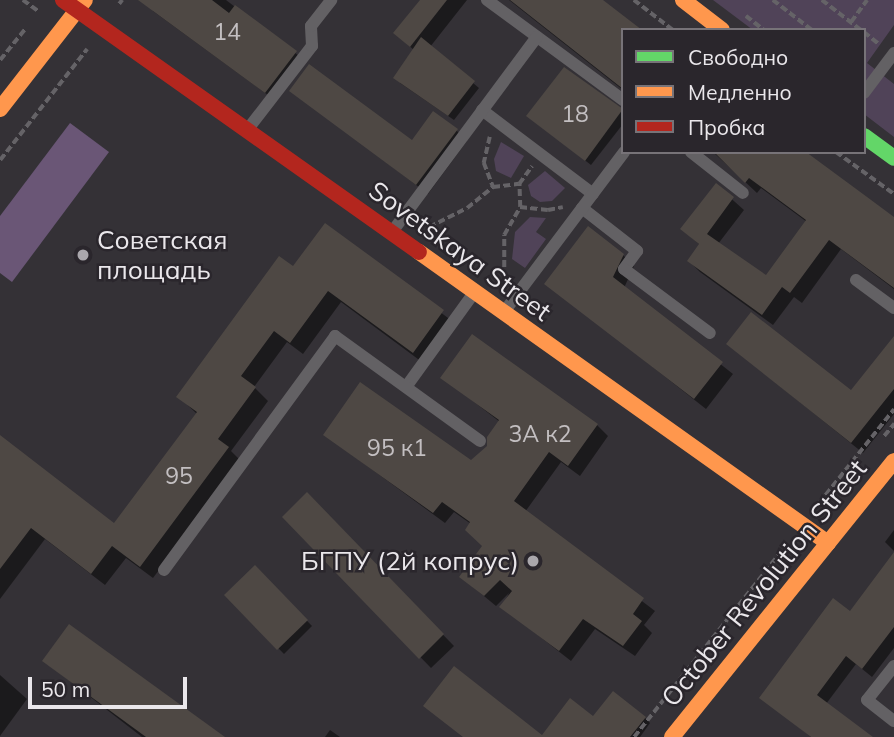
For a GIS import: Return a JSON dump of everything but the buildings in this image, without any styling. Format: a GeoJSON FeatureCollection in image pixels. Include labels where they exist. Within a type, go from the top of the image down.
{"type":"FeatureCollection","features":[{"type":"Feature","properties":{"kind":"street","name":"Sovetskaya Street"},"geometry":{"type":"LineString","coordinates":[[63,0],[81,5],[247,130],[828,543]]}},
{"type":"Feature","properties":{"kind":"street"},"geometry":{"type":"LineString","coordinates":[[683,0],[719,28]]}},
{"type":"Feature","properties":{"kind":"street"},"geometry":{"type":"LineString","coordinates":[[0,109],[81,5]]}},
{"type":"Feature","properties":{"kind":"street"},"geometry":{"type":"LineString","coordinates":[[866,137],[894,158]]}},
{"type":"Feature","properties":{"kind":"street","name":"October Revolution Street"},"geometry":{"type":"LineString","coordinates":[[672,737],[894,461]]}},
{"type":"Feature","properties":{"kind":"lane"},"geometry":{"type":"LineString","coordinates":[[247,130],[312,46],[311,26],[331,0]]}},
{"type":"Feature","properties":{"kind":"lane"},"geometry":{"type":"LineString","coordinates":[[487,0],[621,99]]}},
{"type":"Feature","properties":{"kind":"lane"},"geometry":{"type":"LineString","coordinates":[[392,232],[537,37]]}},
{"type":"Feature","properties":{"kind":"lane"},"geometry":{"type":"LineString","coordinates":[[866,90],[894,53]]}},
{"type":"Feature","properties":{"kind":"lane"},"geometry":{"type":"LineString","coordinates":[[482,110],[593,194]]}},
{"type":"Feature","properties":{"kind":"lane"},"geometry":{"type":"LineString","coordinates":[[504,312],[578,204],[593,194],[623,154]]}},
{"type":"Feature","properties":{"kind":"lane"},"geometry":{"type":"LineString","coordinates":[[694,154],[743,193]]}},
{"type":"Feature","properties":{"kind":"lane"},"geometry":{"type":"LineString","coordinates":[[726,180],[734,167]]}},
{"type":"Feature","properties":{"kind":"lane"},"geometry":{"type":"LineString","coordinates":[[578,204],[637,251],[624,269],[710,333]]}},
{"type":"Feature","properties":{"kind":"lane"},"geometry":{"type":"LineString","coordinates":[[856,280],[894,308]]}},
{"type":"Feature","properties":{"kind":"lane"},"geometry":{"type":"LineString","coordinates":[[406,387],[475,291]]}},
{"type":"Feature","properties":{"kind":"lane"},"geometry":{"type":"LineString","coordinates":[[163,570],[335,336],[480,441]]}},
{"type":"Feature","properties":{"kind":"lane"},"geometry":{"type":"LineString","coordinates":[[894,666],[867,700],[894,721]]}},
{"type":"Feature","properties":{"kind":"path"},"geometry":{"type":"LineString","coordinates":[[0,60],[39,12],[23,0]]}},
{"type":"Feature","properties":{"kind":"path"},"geometry":{"type":"LineString","coordinates":[[634,0],[670,28]]}},
{"type":"Feature","properties":{"kind":"path"},"geometry":{"type":"LineString","coordinates":[[773,0],[809,28]]}},
{"type":"Feature","properties":{"kind":"path"},"geometry":{"type":"LineString","coordinates":[[822,0],[858,28]]}},
{"type":"Feature","properties":{"kind":"path"},"geometry":{"type":"LineString","coordinates":[[850,22],[867,0]]}},
{"type":"Feature","properties":{"kind":"path"},"geometry":{"type":"LineString","coordinates":[[0,160],[88,49]]}},
{"type":"Feature","properties":{"kind":"path"},"geometry":{"type":"LineString","coordinates":[[493,187],[484,163],[485,146],[495,128]]}},
{"type":"Feature","properties":{"kind":"path"},"geometry":{"type":"LineString","coordinates":[[839,154],[894,194]]}},
{"type":"Feature","properties":{"kind":"path"},"geometry":{"type":"LineString","coordinates":[[429,227],[467,208],[493,187],[519,184],[520,207],[504,235],[503,280]]}},
{"type":"Feature","properties":{"kind":"path"},"geometry":{"type":"LineString","coordinates":[[520,207],[548,210],[578,204]]}},
{"type":"Feature","properties":{"kind":"path"},"geometry":{"type":"LineString","coordinates":[[817,506],[894,409]]}},
{"type":"Feature","properties":{"kind":"path"},"geometry":{"type":"LineString","coordinates":[[634,737],[788,542]]}},
{"type":"Feature","properties":{"kind":"shaded area"},"geometry":{"type":"Polygon","coordinates":[[[713,0],[894,0],[894,25],[867,63],[894,84],[894,137],[866,116],[866,28],[750,28],[713,0]]]}},
{"type":"Feature","properties":{"kind":"shaded area"},"geometry":{"type":"Polygon","coordinates":[[[70,123],[109,152],[12,282],[0,273],[0,216],[70,123]]]}},
{"type":"Feature","properties":{"kind":"shaded area"},"geometry":{"type":"Polygon","coordinates":[[[501,142],[524,156],[511,178],[496,171],[494,159],[501,142]]]}},
{"type":"Feature","properties":{"kind":"shaded area"},"geometry":{"type":"Polygon","coordinates":[[[545,171],[565,188],[552,201],[540,202],[531,196],[528,185],[545,171]]]}},
{"type":"Feature","properties":{"kind":"shaded area"},"geometry":{"type":"Polygon","coordinates":[[[530,217],[546,218],[536,232],[546,239],[525,268],[512,259],[515,232],[530,217]]]}},
{"type":"Feature","properties":{"kind":"traffic: fast"},"geometry":{"type":"LineString","coordinates":[[866,137],[894,158]]}},
{"type":"Feature","properties":{"kind":"traffic: slow"},"geometry":{"type":"LineString","coordinates":[[0,109],[85,0]]}},
{"type":"Feature","properties":{"kind":"traffic: slow"},"geometry":{"type":"LineString","coordinates":[[683,0],[719,28]]}},
{"type":"Feature","properties":{"kind":"traffic: slow"},"geometry":{"type":"LineString","coordinates":[[419,252],[828,543]]}},
{"type":"Feature","properties":{"kind":"traffic: slow"},"geometry":{"type":"LineString","coordinates":[[672,737],[894,461]]}},
{"type":"Feature","properties":{"kind":"traffic: jam"},"geometry":{"type":"LineString","coordinates":[[63,0],[419,252]]}},
{"type":"Feature","properties":{"kind":"place","name":"Советская площадь"},"geometry":{"type":"Point","coordinates":[83,255]}},
{"type":"Feature","properties":{"kind":"place","name":"БГПУ (2й копрус)"},"geometry":{"type":"Point","coordinates":[533,561]}}]}
